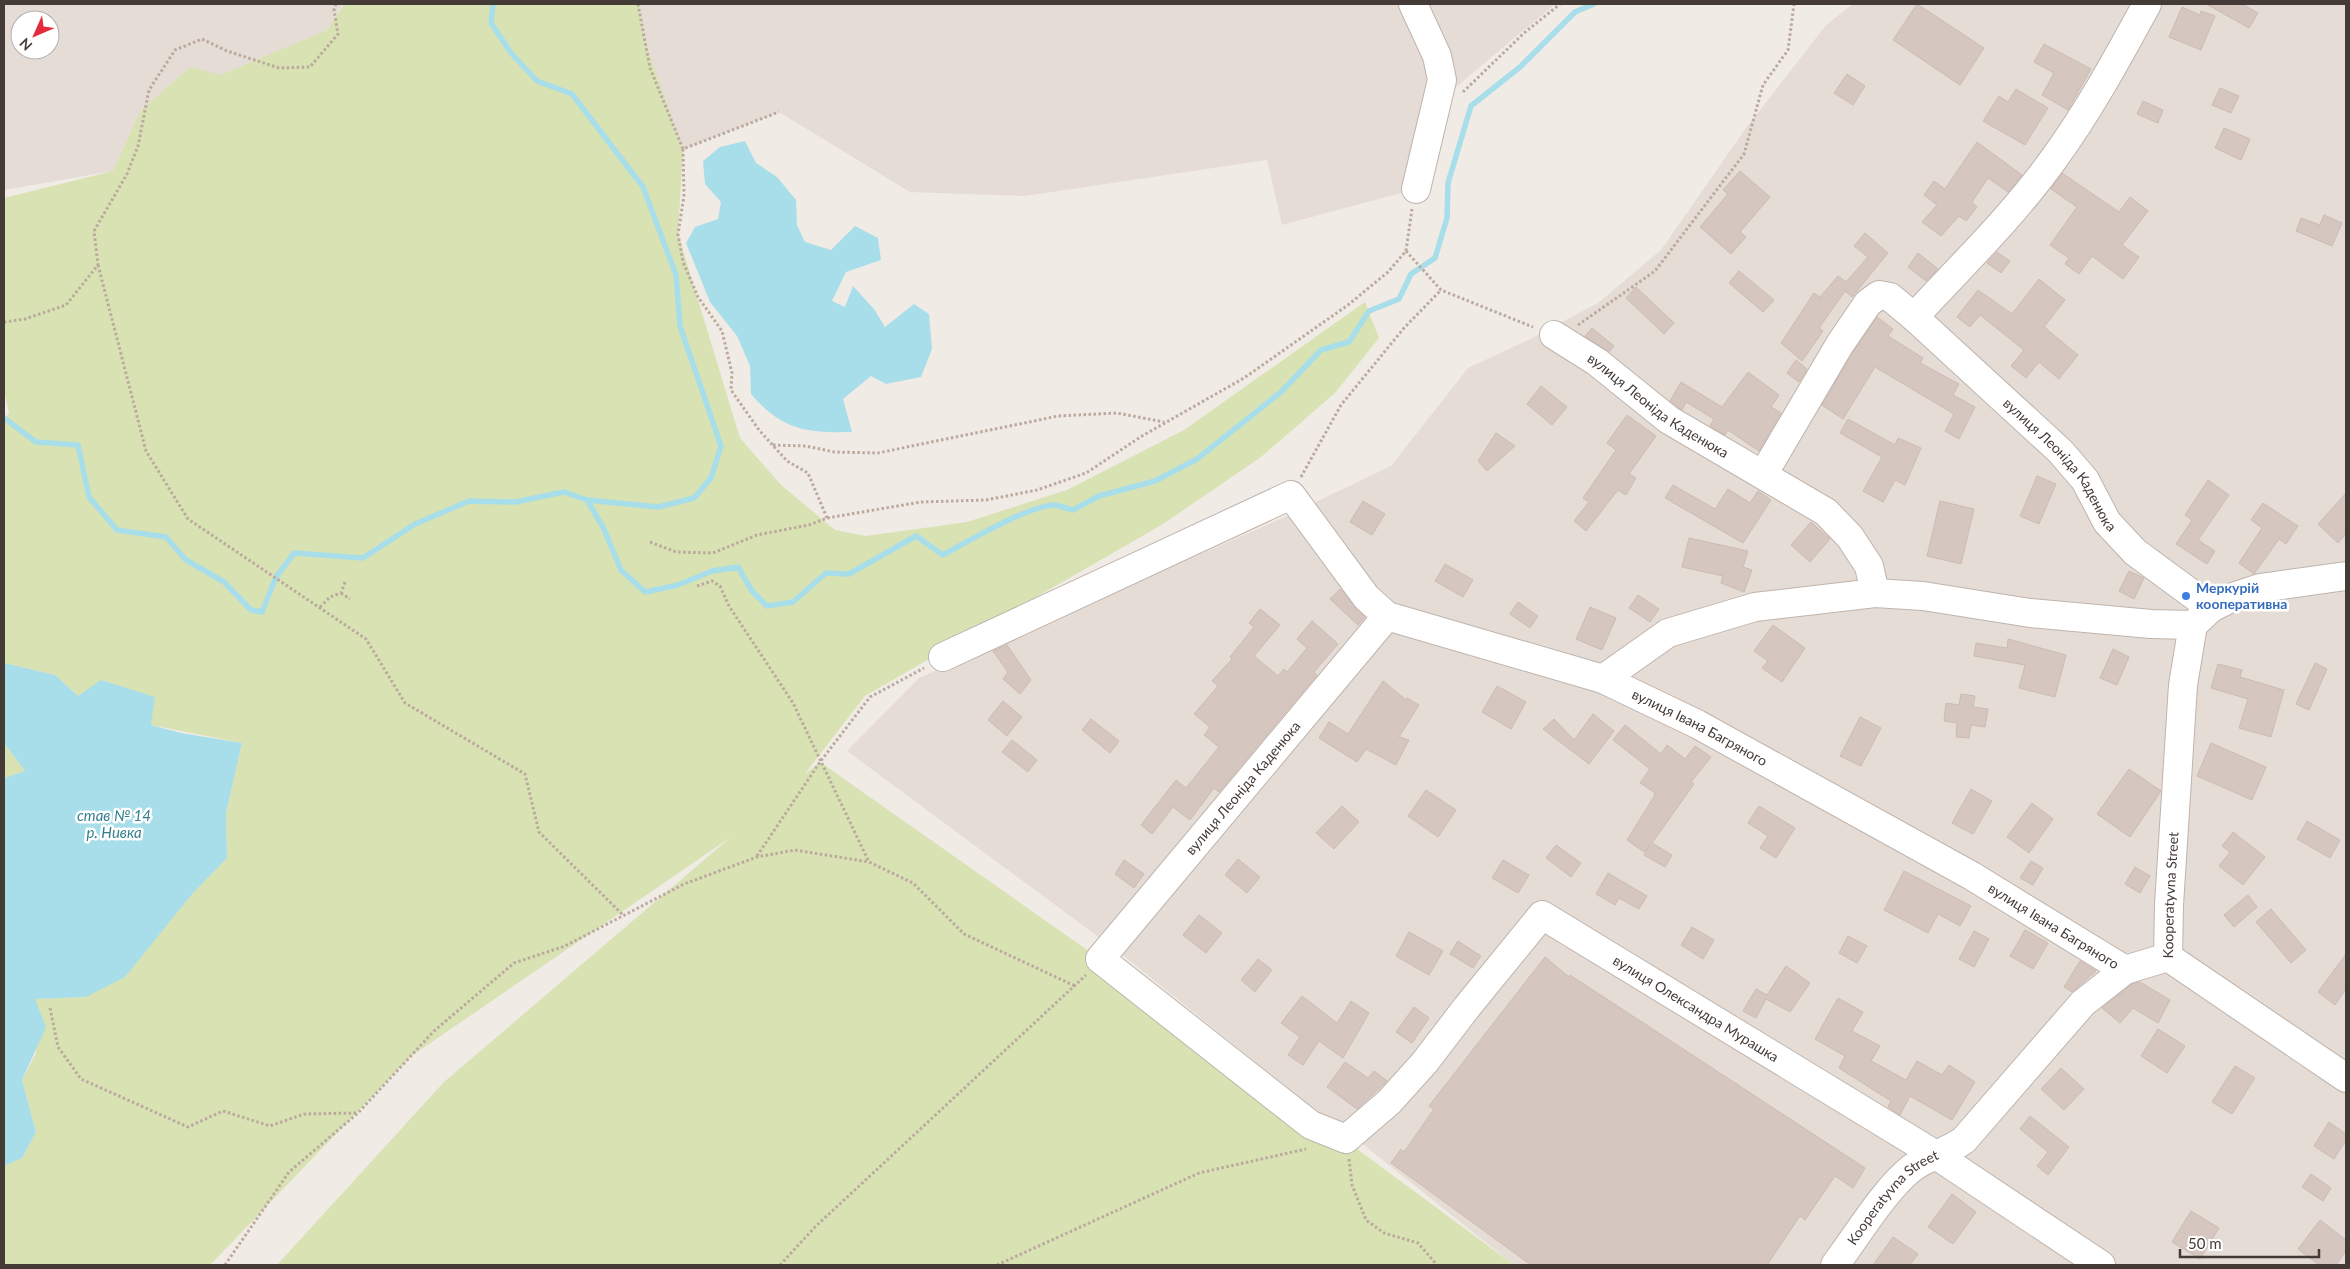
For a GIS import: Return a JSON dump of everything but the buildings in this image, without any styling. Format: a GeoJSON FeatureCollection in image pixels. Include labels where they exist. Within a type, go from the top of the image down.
{"type":"FeatureCollection","features":[{"type":"Feature","properties":{"kind":"street"},"geometry":{"type":"LineString","coordinates":[[1413,4],[1436,56],[1442,80],[1416,189]]}},
{"type":"Feature","properties":{"kind":"street"},"geometry":{"type":"LineString","coordinates":[[1914,317],[2019,205],[2054,160],[2103,84],[2147,4]]}},
{"type":"Feature","properties":{"kind":"street","name":"вулиця Леоніда Каденюка"},"geometry":{"type":"LineString","coordinates":[[1764,473],[1840,344],[1868,303],[1879,295],[1890,297],[2060,451],[2085,480],[2107,522],[2202,617]]}},
{"type":"Feature","properties":{"kind":"street","name":"вулиця Леоніда Каденюка"},"geometry":{"type":"LineString","coordinates":[[1554,334],[1597,362],[1669,420],[1764,473],[1826,512],[1850,537],[1869,566],[1875,593]]}},
{"type":"Feature","properties":{"kind":"street"},"geometry":{"type":"LineString","coordinates":[[943,657],[1291,495]]}},
{"type":"Feature","properties":{"kind":"street","name":"вулиця Івана Багряного"},"geometry":{"type":"LineString","coordinates":[[1291,495],[1366,597],[1387,616],[1603,679],[1697,724],[1972,876],[2124,970]]}},
{"type":"Feature","properties":{"kind":"street"},"geometry":{"type":"LineString","coordinates":[[1603,679],[1668,633],[1755,608],[1875,593],[1923,596],[2030,613],[2151,624],[2202,617],[2233,597],[2260,588],[2346,576]]}},
{"type":"Feature","properties":{"kind":"street","name":"вулиця Леоніда Каденюка"},"geometry":{"type":"LineString","coordinates":[[1100,959],[1387,616]]}},
{"type":"Feature","properties":{"kind":"street","name":"Kooperatyvna Street"},"geometry":{"type":"LineString","coordinates":[[1835,1265],[1892,1188],[1913,1167],[1936,1155],[1950,1151],[1964,1140],[2083,1003],[2124,970],[2168,957],[2169,905],[2183,685],[2202,617]]}},
{"type":"Feature","properties":{"kind":"street","name":"вулиця Олександра Мурашка"},"geometry":{"type":"LineString","coordinates":[[1346,1140],[1389,1102],[1425,1062],[1467,1007],[1542,916],[1936,1155],[2102,1265]]}},
{"type":"Feature","properties":{"kind":"street"},"geometry":{"type":"LineString","coordinates":[[2168,957],[2346,1078]]}},
{"type":"Feature","properties":{"kind":"street"},"geometry":{"type":"LineString","coordinates":[[1100,959],[1311,1125],[1346,1140]]}},
{"type":"Feature","properties":{"kind":"path"},"geometry":{"type":"LineString","coordinates":[[336,4],[334,10],[338,34],[310,68],[279,68],[227,51],[202,39],[175,50],[149,90],[138,146],[127,174],[94,231],[98,265],[146,451],[188,519],[366,639],[405,703],[525,774],[539,832],[623,915]]}},
{"type":"Feature","properties":{"kind":"path"},"geometry":{"type":"LineString","coordinates":[[638,4],[650,68],[683,149],[684,196],[678,234],[683,262],[698,297],[722,331],[732,373],[731,390],[787,461],[808,474],[827,518]]}},
{"type":"Feature","properties":{"kind":"path"},"geometry":{"type":"LineString","coordinates":[[1461,94],[1524,33],[1560,4]]}},
{"type":"Feature","properties":{"kind":"path"},"geometry":{"type":"LineString","coordinates":[[1406,251],[1441,290],[1554,334],[1567,333],[1655,271],[1744,154],[1763,85],[1788,50],[1794,4]]}},
{"type":"Feature","properties":{"kind":"path"},"geometry":{"type":"LineString","coordinates":[[683,149],[778,112]]}},
{"type":"Feature","properties":{"kind":"path"},"geometry":{"type":"LineString","coordinates":[[650,542],[676,552],[713,552],[757,535],[809,525],[827,518],[921,502],[986,500],[1037,490],[1086,473],[1165,422],[1244,378],[1348,305],[1388,272],[1406,251],[1416,189]]}},
{"type":"Feature","properties":{"kind":"path"},"geometry":{"type":"LineString","coordinates":[[4,322],[25,319],[66,305],[98,265]]}},
{"type":"Feature","properties":{"kind":"path"},"geometry":{"type":"LineString","coordinates":[[1291,495],[1341,405],[1404,328],[1441,290]]}},
{"type":"Feature","properties":{"kind":"path"},"geometry":{"type":"LineString","coordinates":[[773,445],[806,446],[834,452],[878,453],[1058,416],[1117,414],[1165,422]]}},
{"type":"Feature","properties":{"kind":"path"},"geometry":{"type":"LineString","coordinates":[[697,586],[712,581],[720,586],[729,606],[792,703],[869,862]]}},
{"type":"Feature","properties":{"kind":"path"},"geometry":{"type":"LineString","coordinates":[[342,593],[345,582]]}},
{"type":"Feature","properties":{"kind":"path"},"geometry":{"type":"LineString","coordinates":[[320,607],[330,597],[342,593]]}},
{"type":"Feature","properties":{"kind":"path"},"geometry":{"type":"LineString","coordinates":[[342,593],[350,599]]}},
{"type":"Feature","properties":{"kind":"path"},"geometry":{"type":"LineString","coordinates":[[757,857],[820,762],[870,697],[943,657]]}},
{"type":"Feature","properties":{"kind":"path"},"geometry":{"type":"LineString","coordinates":[[225,1265],[289,1172],[358,1114],[434,1030],[514,963],[565,946],[684,884],[757,857],[795,850],[869,862],[913,883],[964,934],[1075,986]]}},
{"type":"Feature","properties":{"kind":"path"},"geometry":{"type":"LineString","coordinates":[[780,1265],[822,1221],[1075,986],[1100,959]]}},
{"type":"Feature","properties":{"kind":"path"},"geometry":{"type":"LineString","coordinates":[[50,1008],[58,1047],[81,1079],[188,1127],[224,1111],[270,1126],[304,1114],[358,1114]]}},
{"type":"Feature","properties":{"kind":"path"},"geometry":{"type":"LineString","coordinates":[[1346,1140],[1352,1185],[1366,1220],[1384,1233],[1418,1243],[1437,1265]]}},
{"type":"Feature","properties":{"kind":"path"},"geometry":{"type":"LineString","coordinates":[[997,1265],[1199,1173],[1310,1148]]}},
{"type":"Feature","properties":{"kind":"shaded area"},"geometry":{"type":"Polygon","coordinates":[[[4,4],[343,4],[327,30],[221,76],[190,67],[140,111],[113,171],[4,190],[4,4]]]}},
{"type":"Feature","properties":{"kind":"shaded area"},"geometry":{"type":"Polygon","coordinates":[[[638,4],[1555,4],[1438,102],[1416,189],[1282,225],[1267,160],[1025,196],[910,192],[779,112],[683,149],[650,68],[638,4]]]}},
{"type":"Feature","properties":{"kind":"shaded area"},"geometry":{"type":"Polygon","coordinates":[[[1853,4],[2346,4],[2346,1265],[1514,1265],[1355,1138],[1319,1113],[1120,953],[847,751],[919,678],[1278,520],[1391,466],[1468,368],[1526,341],[1598,303],[1661,250],[1746,128],[1826,25],[1853,4]]]}},
{"type":"Feature","properties":{"kind":"green space"},"geometry":{"type":"Polygon","coordinates":[[[344,4],[639,4],[646,45],[683,149],[678,234],[740,438],[781,485],[835,530],[866,536],[967,522],[1067,490],[1184,430],[1365,302],[1379,338],[1335,393],[1261,457],[1163,524],[865,696],[804,775],[820,762],[1100,959],[1514,1265],[277,1265],[444,1082],[731,837],[410,1057],[210,1265],[4,1265],[4,1166],[22,1158],[36,1132],[22,1080],[36,1053],[35,999],[86,997],[227,858],[226,813],[242,743],[151,725],[154,697],[78,696],[55,675],[4,663],[4,422],[9,412],[4,392],[4,198],[113,171],[140,111],[190,67],[221,75],[327,30],[344,4]]]}},
{"type":"Feature","properties":{"kind":"green space"},"geometry":{"type":"Polygon","coordinates":[[[4,743],[25,771],[4,778],[4,743]]]}},
{"type":"Feature","properties":{"kind":"water"},"geometry":{"type":"Polygon","coordinates":[[[745,141],[756,163],[777,177],[796,200],[797,225],[805,242],[831,250],[855,226],[878,238],[881,260],[846,272],[832,301],[845,307],[853,286],[874,309],[885,327],[914,304],[929,314],[932,349],[921,377],[886,384],[871,376],[843,399],[852,432],[821,432],[796,427],[773,415],[751,394],[750,366],[737,336],[710,302],[686,243],[695,227],[718,219],[721,202],[705,184],[703,161],[720,147],[745,141]]]}},
{"type":"Feature","properties":{"kind":"water","name":"став № 14 р. Нивка"},"geometry":{"type":"Polygon","coordinates":[[[4,663],[55,675],[78,696],[101,680],[155,697],[151,725],[181,733],[242,743],[226,813],[227,858],[192,894],[125,977],[86,997],[35,999],[46,1027],[22,1080],[36,1132],[22,1158],[4,1166],[4,778],[25,771],[4,743],[4,663]]]}},
{"type":"Feature","properties":{"kind":"waterway"},"geometry":{"type":"LineString","coordinates":[[493,4],[491,23],[511,53],[537,81],[572,94],[643,187],[676,275],[680,326],[721,446],[711,478],[694,498],[658,507],[587,500]]}},
{"type":"Feature","properties":{"kind":"waterway"},"geometry":{"type":"LineString","coordinates":[[4,418],[36,442],[78,445],[89,497],[117,530],[166,537],[186,560],[224,582],[251,610],[262,612],[276,577],[294,553],[363,558],[415,524],[469,501],[515,502],[564,492],[587,500],[603,527],[621,570],[645,592],[678,585],[712,571],[738,567],[752,591],[767,606],[793,602],[826,573],[849,574],[916,536],[943,555],[998,525],[1029,511],[1054,505],[1073,510],[1099,496],[1155,481],[1197,459],[1281,392],[1321,350],[1349,342],[1369,311],[1399,299],[1411,274],[1435,258],[1447,218],[1448,183],[1471,106],[1520,67],[1575,12],[1594,4]]}},
{"type":"Feature","properties":{"kind":"place","name":"Меркурій кооперативна"},"geometry":{"type":"Point","coordinates":[2186,596]}}]}
